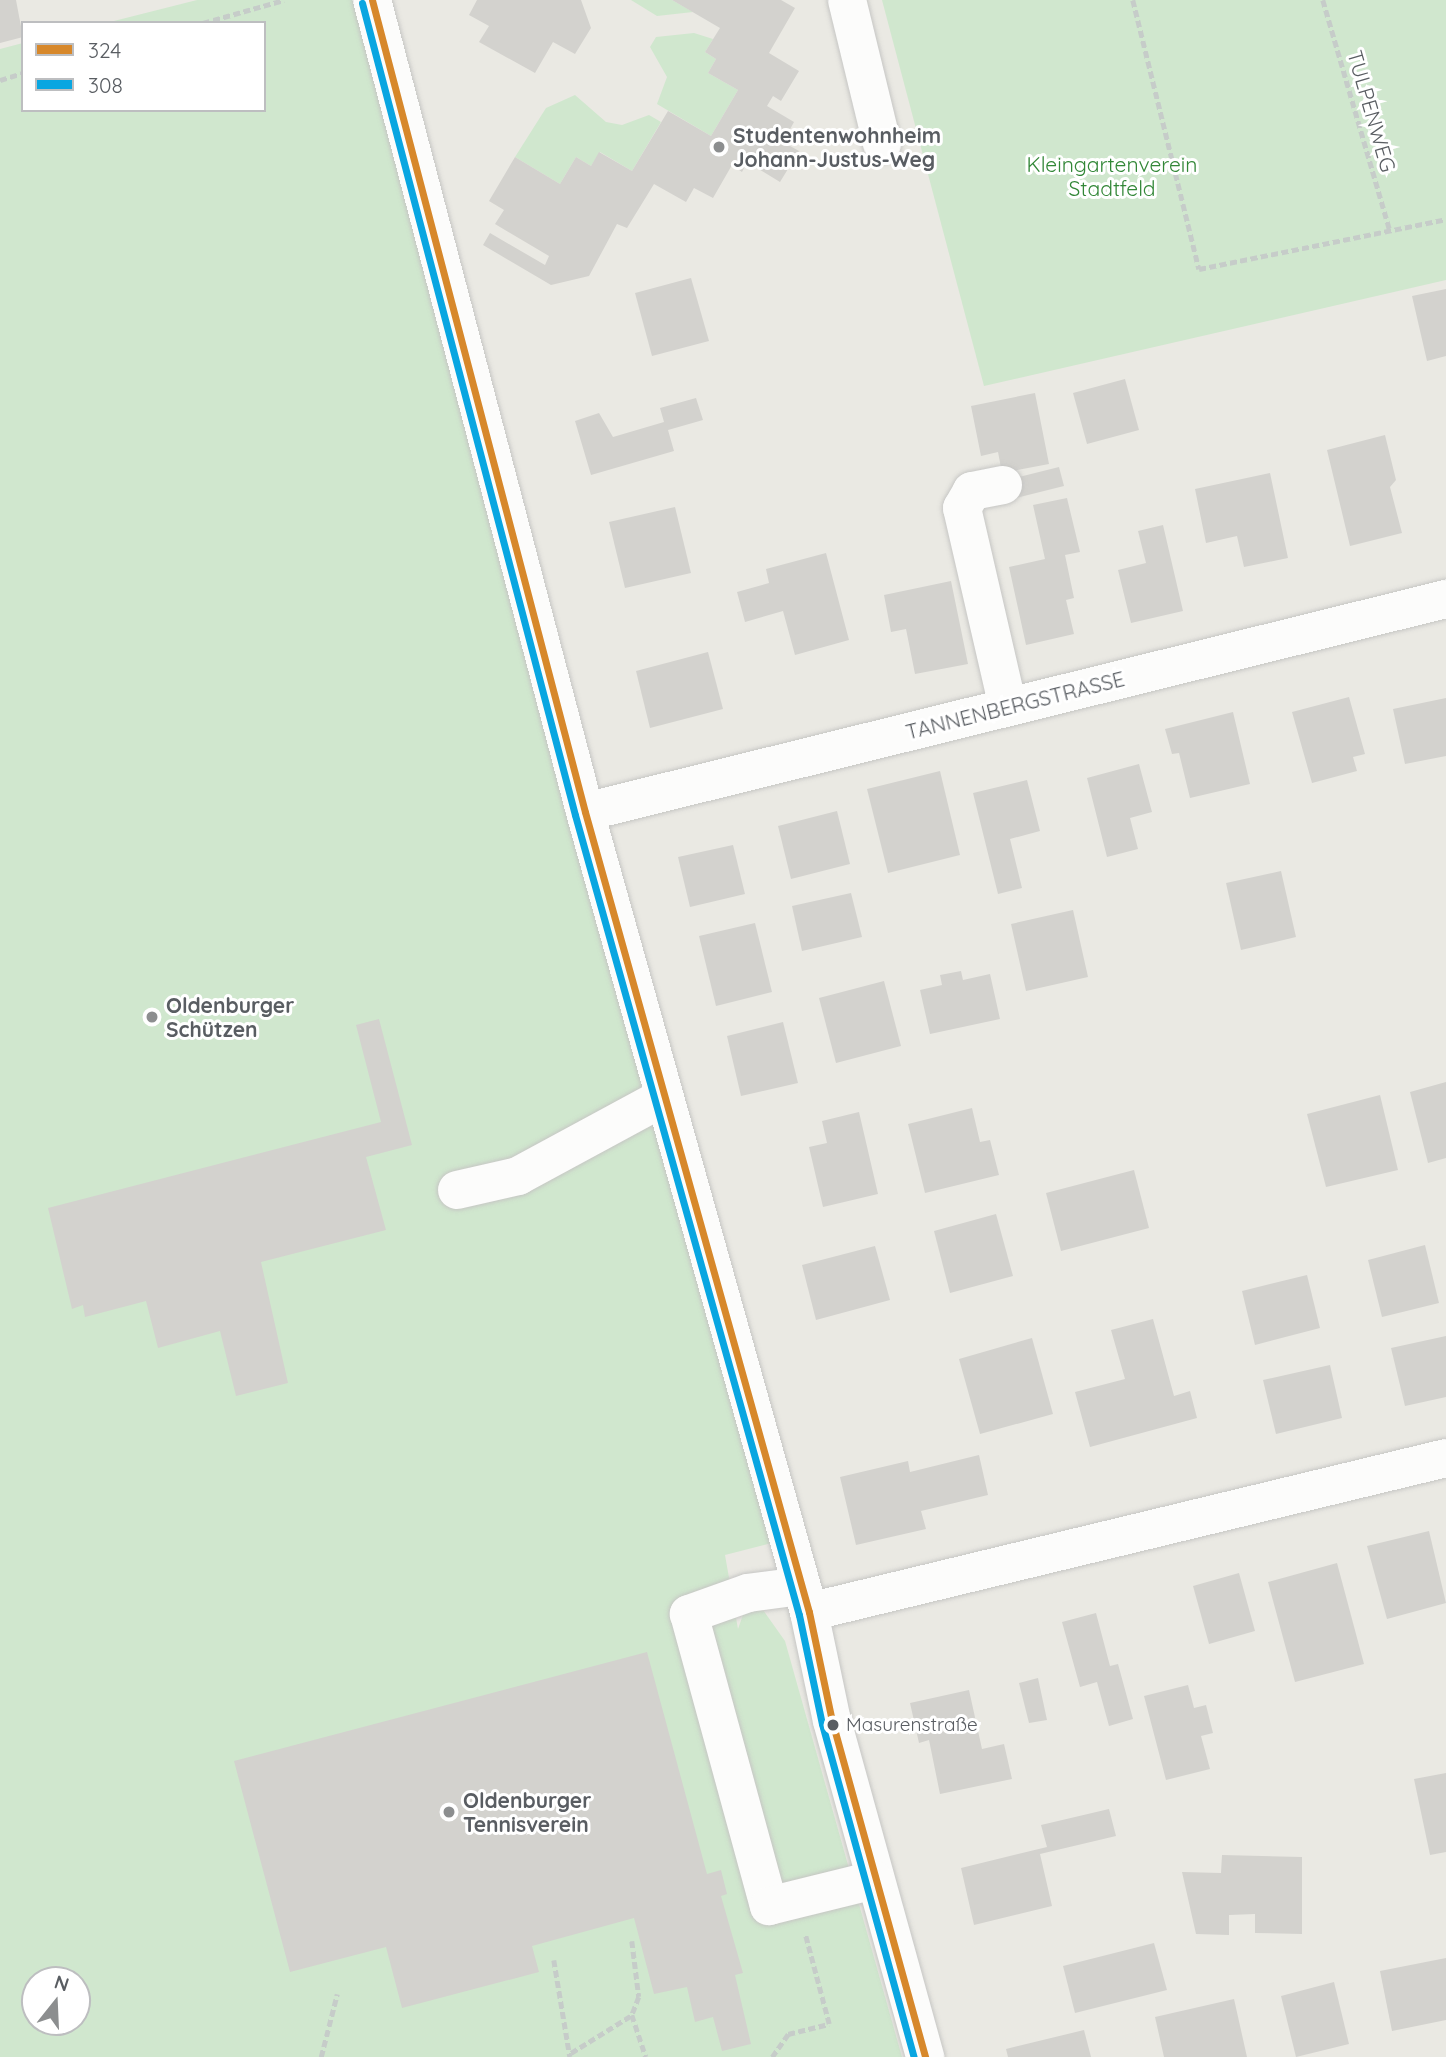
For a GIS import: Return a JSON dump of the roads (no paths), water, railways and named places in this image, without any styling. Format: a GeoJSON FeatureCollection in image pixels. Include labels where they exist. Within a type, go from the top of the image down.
{"type":"FeatureCollection","features":[{"type":"Feature","properties":{"kind":"street"},"geometry":{"type":"LineString","coordinates":[[372,0],[585,812],[805,1599],[874,1880],[925,2057]]}},
{"type":"Feature","properties":{"kind":"street"},"geometry":{"type":"LineString","coordinates":[[847,0],[882,144]]}},
{"type":"Feature","properties":{"kind":"street"},"geometry":{"type":"LineString","coordinates":[[1003,485],[972,491],[962,508],[1008,707]]}},
{"type":"Feature","properties":{"kind":"street","name":"TANNENBERGSTRASSE"},"geometry":{"type":"LineString","coordinates":[[585,812],[1446,600]]}},
{"type":"Feature","properties":{"kind":"street"},"geometry":{"type":"LineString","coordinates":[[457,1190],[518,1176],[664,1097]]}},
{"type":"Feature","properties":{"kind":"street"},"geometry":{"type":"LineString","coordinates":[[874,1880],[769,1906],[689,1614],[748,1593],[805,1599],[1446,1458]]}},
{"type":"Feature","properties":{"kind":"place","name":"Studentenwohnheim Johann-Justus-Weg"},"geometry":{"type":"Point","coordinates":[719,147]}},
{"type":"Feature","properties":{"kind":"place","name":"Oldenburger Schützen"},"geometry":{"type":"Point","coordinates":[152,1017]}},
{"type":"Feature","properties":{"kind":"place","name":"Masurenstraße"},"geometry":{"type":"Point","coordinates":[833,1725]}},
{"type":"Feature","properties":{"kind":"place","name":"Oldenburger Tennisverein"},"geometry":{"type":"Point","coordinates":[449,1812]}},
{"type":"Feature","properties":{"kind":"park label","name":"Kleingartenverein Stadtfeld"},"geometry":{"type":"Point","coordinates":[1112,176]}}]}
